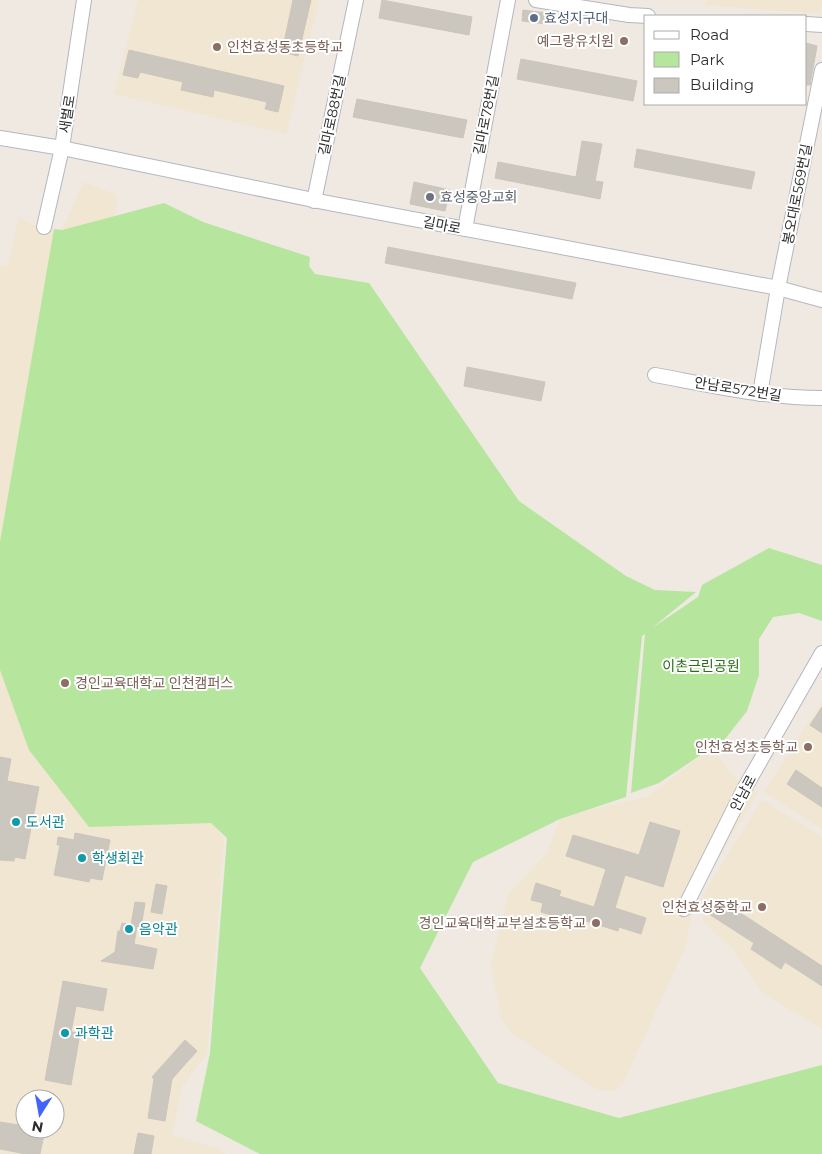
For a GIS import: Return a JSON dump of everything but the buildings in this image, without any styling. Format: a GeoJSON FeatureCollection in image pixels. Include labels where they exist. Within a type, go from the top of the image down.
{"type":"FeatureCollection","features":[{"type":"Feature","properties":{"kind":"street","name":"새벌로"},"geometry":{"type":"LineString","coordinates":[[44,227],[62,148],[84,0]]}},
{"type":"Feature","properties":{"kind":"street","name":"길마로88번길"},"geometry":{"type":"LineString","coordinates":[[314,201],[356,0]]}},
{"type":"Feature","properties":{"kind":"street","name":"길마로78번길"},"geometry":{"type":"LineString","coordinates":[[465,229],[508,0]]}},
{"type":"Feature","properties":{"kind":"street"},"geometry":{"type":"LineString","coordinates":[[536,0],[644,16]]}},
{"type":"Feature","properties":{"kind":"street"},"geometry":{"type":"LineString","coordinates":[[807,24],[822,25]]}},
{"type":"Feature","properties":{"kind":"street","name":"봉오대로569번길"},"geometry":{"type":"LineString","coordinates":[[760,394],[778,288],[822,70]]}},
{"type":"Feature","properties":{"kind":"street","name":"길마로"},"geometry":{"type":"LineString","coordinates":[[0,138],[62,148],[314,201],[778,288],[822,300]]}},
{"type":"Feature","properties":{"kind":"street","name":"안남로572번길"},"geometry":{"type":"LineString","coordinates":[[655,375],[760,394],[822,398]]}},
{"type":"Feature","properties":{"kind":"street","name":"안남로"},"geometry":{"type":"LineString","coordinates":[[684,909],[743,791],[822,653]]}},
{"type":"Feature","properties":{"kind":"shaded area","name":"인천효성동초등학교"},"geometry":{"type":"Polygon","coordinates":[[[138,0],[319,0],[286,134],[114,94],[138,0]]]}},
{"type":"Feature","properties":{"kind":"shaded area"},"geometry":{"type":"Polygon","coordinates":[[[706,0],[822,0],[822,3],[820,14],[705,5],[706,0]]]}},
{"type":"Feature","properties":{"kind":"shaded area","name":"경인교육대학교 인천캠퍼스"},"geometry":{"type":"Polygon","coordinates":[[[84,182],[117,195],[111,308],[38,525],[224,840],[207,1054],[182,1086],[172,1135],[219,1149],[225,1154],[0,1154],[0,267],[8,265],[19,217],[35,226],[62,230],[84,182]]]}},
{"type":"Feature","properties":{"kind":"shaded area","name":"인천효성초등학교"},"geometry":{"type":"Polygon","coordinates":[[[822,702],[822,829],[764,792],[822,702]]]}},
{"type":"Feature","properties":{"kind":"shaded area","name":"경인교육대학교부설초등학교"},"geometry":{"type":"Polygon","coordinates":[[[704,754],[718,756],[739,782],[758,792],[695,898],[685,948],[623,1083],[613,1091],[599,1090],[512,1033],[501,1019],[491,964],[509,893],[547,853],[560,819],[589,810],[647,797],[704,754]]]}},
{"type":"Feature","properties":{"kind":"shaded area","name":"인천효성중학교"},"geometry":{"type":"Polygon","coordinates":[[[762,800],[822,837],[822,1029],[763,993],[733,949],[703,921],[703,894],[762,800]]]}},
{"type":"Feature","properties":{"kind":"green space","name":"이촌근린공원"},"geometry":{"type":"Polygon","coordinates":[[[164,203],[203,222],[310,257],[309,266],[315,274],[369,283],[519,501],[626,576],[655,590],[696,592],[652,628],[698,597],[702,585],[769,548],[822,565],[822,621],[799,613],[773,617],[759,639],[759,675],[747,711],[726,738],[659,783],[631,793],[645,634],[642,636],[626,797],[560,819],[473,862],[420,968],[498,1083],[619,1118],[822,1065],[822,1154],[260,1154],[196,1121],[210,1053],[227,838],[211,823],[89,827],[29,750],[0,670],[0,542],[54,229],[62,230],[164,203]]]}},
{"type":"Feature","properties":{"kind":"place","name":"효성지구대"},"geometry":{"type":"Point","coordinates":[534,18]}},
{"type":"Feature","properties":{"kind":"place","name":"예그랑유치원"},"geometry":{"type":"Point","coordinates":[624,41]}},
{"type":"Feature","properties":{"kind":"place","name":"인천효성동초등학교"},"geometry":{"type":"Point","coordinates":[217,47]}},
{"type":"Feature","properties":{"kind":"place","name":"효성중앙교회"},"geometry":{"type":"Point","coordinates":[430,197]}},
{"type":"Feature","properties":{"kind":"place","name":"경인교육대학교 인천캠퍼스"},"geometry":{"type":"Point","coordinates":[65,683]}},
{"type":"Feature","properties":{"kind":"place","name":"인천효성초등학교"},"geometry":{"type":"Point","coordinates":[808,747]}},
{"type":"Feature","properties":{"kind":"place","name":"도서관"},"geometry":{"type":"Point","coordinates":[16,822]}},
{"type":"Feature","properties":{"kind":"place","name":"학생회관"},"geometry":{"type":"Point","coordinates":[82,858]}},
{"type":"Feature","properties":{"kind":"place","name":"인천효성중학교"},"geometry":{"type":"Point","coordinates":[762,907]}},
{"type":"Feature","properties":{"kind":"place","name":"경인교육대학교부설초등학교"},"geometry":{"type":"Point","coordinates":[596,923]}},
{"type":"Feature","properties":{"kind":"place","name":"음악관"},"geometry":{"type":"Point","coordinates":[129,929]}},
{"type":"Feature","properties":{"kind":"place","name":"과학관"},"geometry":{"type":"Point","coordinates":[65,1033]}}]}
